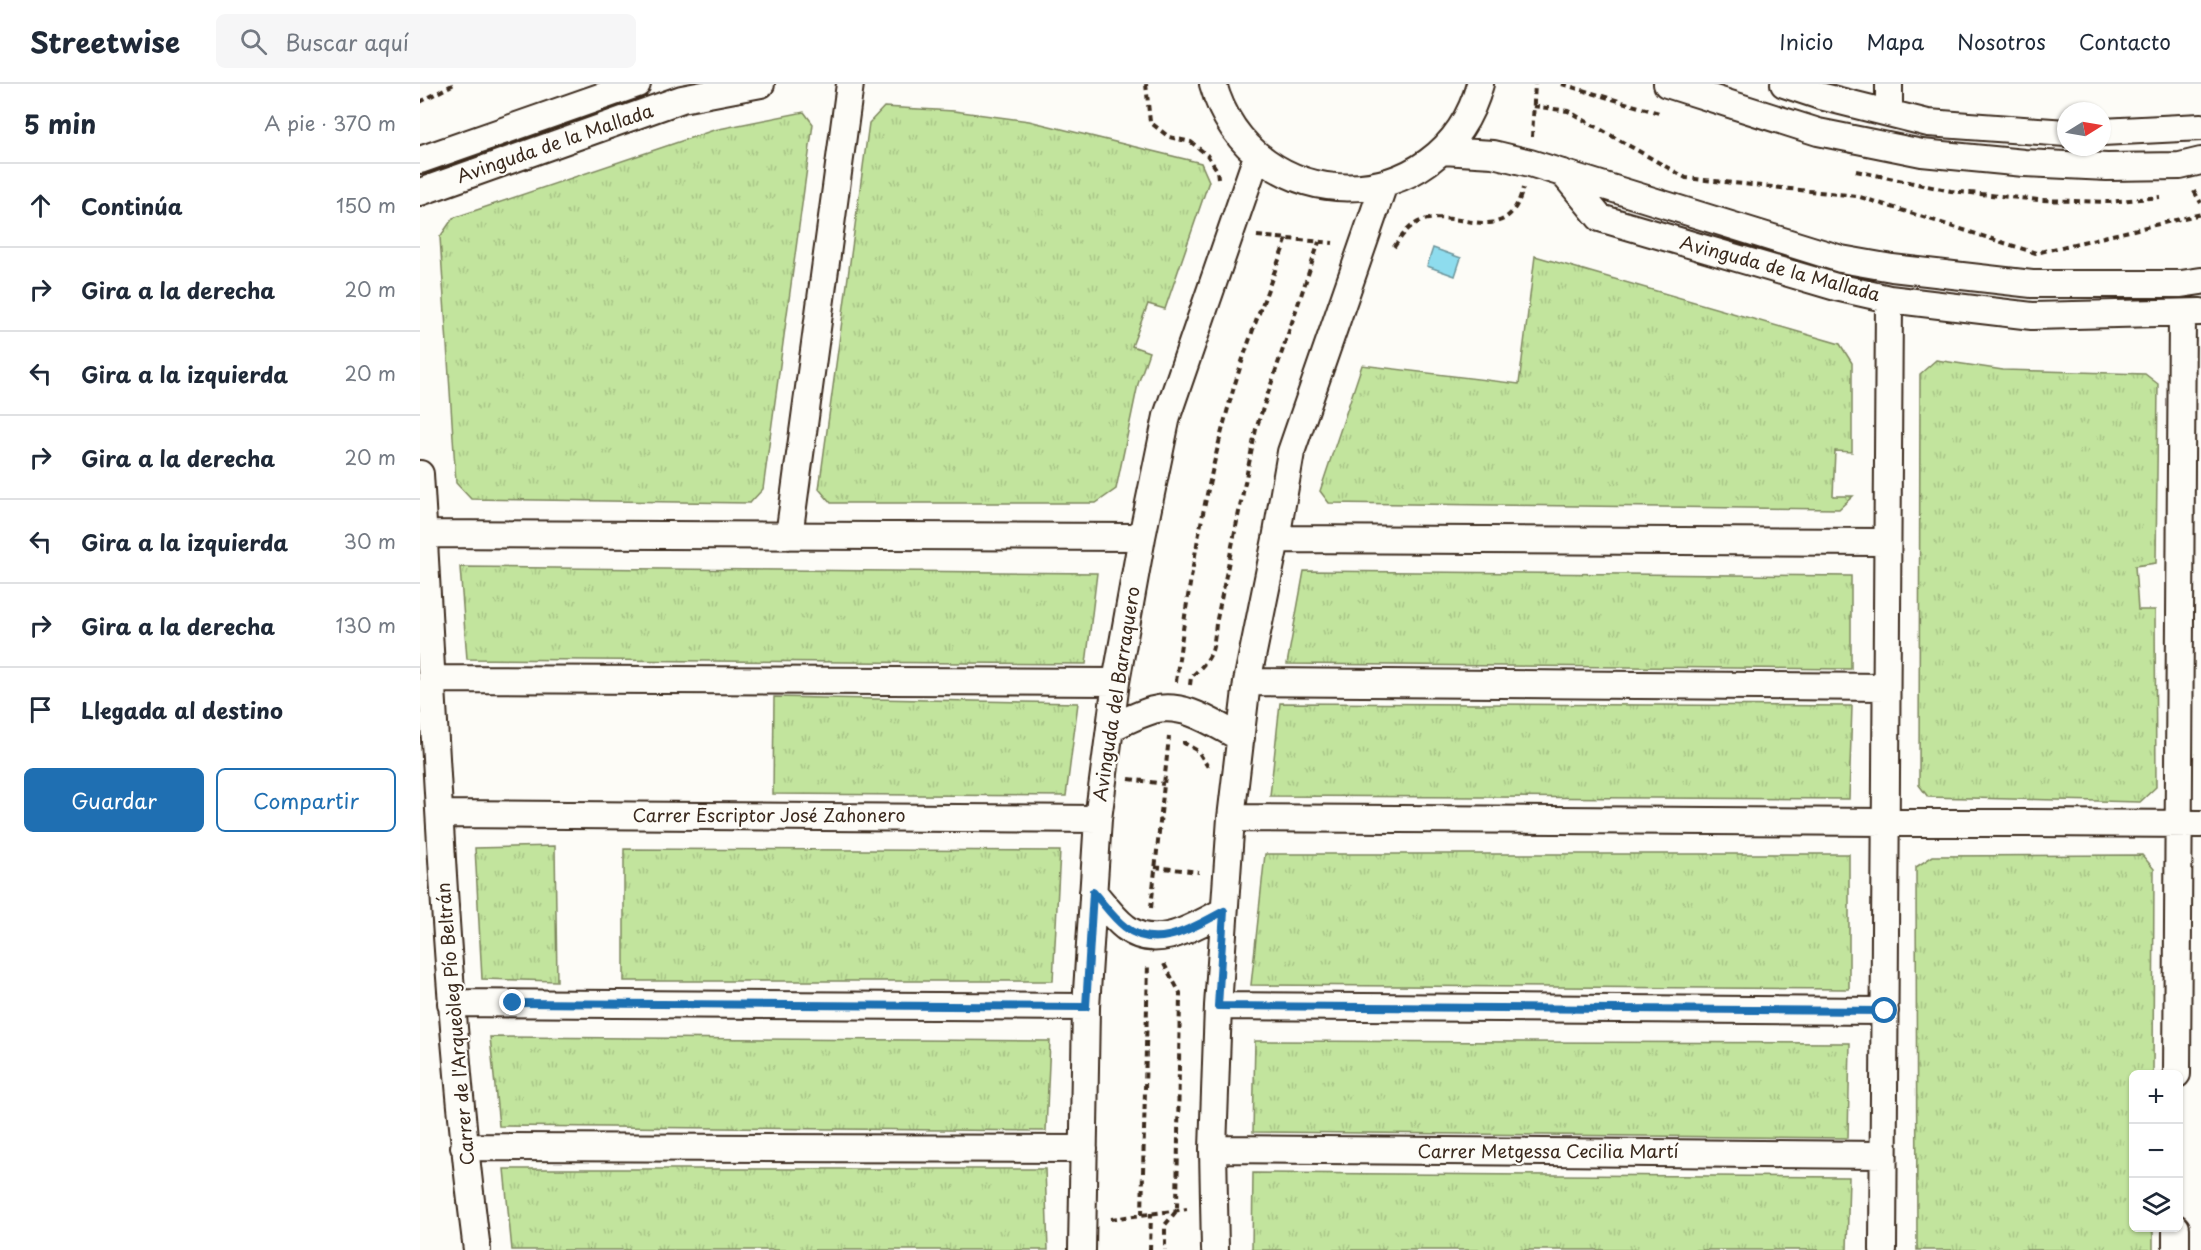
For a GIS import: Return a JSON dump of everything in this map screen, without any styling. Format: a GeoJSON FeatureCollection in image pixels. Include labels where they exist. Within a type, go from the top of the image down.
{"type":"FeatureCollection","features":[{"type":"Feature","properties":{"kind":"street","name":"Avinguda de la Mallada"},"geometry":{"type":"LineString","coordinates":[[420,160],[637,84]]}},
{"type":"Feature","properties":{"kind":"street","name":"Avinguda de la Mallada"},"geometry":{"type":"LineString","coordinates":[[420,192],[682,99],[761,84]]}},
{"type":"Feature","properties":{"kind":"street"},"geometry":{"type":"LineString","coordinates":[[789,536],[850,84]]}},
{"type":"Feature","properties":{"kind":"street"},"geometry":{"type":"LineString","coordinates":[[1213,84],[1227,119],[1257,156],[1283,173],[1317,186],[1351,189],[1384,184],[1413,172],[1442,151],[1462,127],[1480,84]]}},
{"type":"Feature","properties":{"kind":"street"},"geometry":{"type":"LineString","coordinates":[[1667,84],[1818,132],[1922,153],[2025,163],[2107,167],[2180,166],[2201,161]]}},
{"type":"Feature","properties":{"kind":"street"},"geometry":{"type":"LineString","coordinates":[[1784,84],[1820,96],[1928,123],[2057,132]]}},
{"type":"Feature","properties":{"kind":"street"},"geometry":{"type":"LineString","coordinates":[[1889,84],[1889,113]]}},
{"type":"Feature","properties":{"kind":"street"},"geometry":{"type":"LineString","coordinates":[[2111,132],[2201,127]]}},
{"type":"Feature","properties":{"kind":"street","name":"Avinguda de la Mallada"},"geometry":{"type":"LineString","coordinates":[[1442,151],[1493,154],[1530,163],[1841,259],[1893,268],[2032,284],[2181,284],[2201,281]]}},
{"type":"Feature","properties":{"kind":"street","name":"Avinguda del Barraquero"},"geometry":{"type":"LineString","coordinates":[[1082,1250],[1086,1007],[1098,819],[1116,682],[1167,416],[1257,156]]}},
{"type":"Feature","properties":{"kind":"street"},"geometry":{"type":"LineString","coordinates":[[2106,156],[2107,167]]}},
{"type":"Feature","properties":{"kind":"street","name":"Avinguda de la Mallada"},"geometry":{"type":"LineString","coordinates":[[1563,173],[1600,218],[1836,287],[1889,299],[2032,316],[2192,313]]}},
{"type":"Feature","properties":{"kind":"street"},"geometry":{"type":"LineString","coordinates":[[1215,1250],[1213,1149],[1218,1006],[1231,819],[1247,682],[1291,452],[1384,184]]}},
{"type":"Feature","properties":{"kind":"street"},"geometry":{"type":"LineString","coordinates":[[1883,1250],[1889,299]]}},
{"type":"Feature","properties":{"kind":"street"},"geometry":{"type":"LineString","coordinates":[[2177,1070],[2190,824],[2192,313]]}},
{"type":"Feature","properties":{"kind":"street","name":"Carrer de l'Arqueòleg Pío Beltrán"},"geometry":{"type":"LineString","coordinates":[[420,474],[451,1003],[464,1147],[477,1250]]}},
{"type":"Feature","properties":{"kind":"street"},"geometry":{"type":"LineString","coordinates":[[424,534],[1142,537]]}},
{"type":"Feature","properties":{"kind":"street"},"geometry":{"type":"LineString","coordinates":[[1276,538],[1887,542]]}},
{"type":"Feature","properties":{"kind":"street"},"geometry":{"type":"LineString","coordinates":[[432,679],[1116,682]]}},
{"type":"Feature","properties":{"kind":"street"},"geometry":{"type":"LineString","coordinates":[[1247,682],[1886,687]]}},
{"type":"Feature","properties":{"kind":"street"},"geometry":{"type":"LineString","coordinates":[[1110,728],[1154,710],[1172,708],[1187,711],[1240,738]]}},
{"type":"Feature","properties":{"kind":"street","name":"Carrer Escriptor José Zahonero"},"geometry":{"type":"LineString","coordinates":[[440,814],[1098,819]]}},
{"type":"Feature","properties":{"kind":"street"},"geometry":{"type":"LineString","coordinates":[[1231,819],[2190,824]]}},
{"type":"Feature","properties":{"kind":"street"},"geometry":{"type":"LineString","coordinates":[[1093,892],[1126,928],[1148,937],[1164,938],[1186,931],[1224,911]]}},
{"type":"Feature","properties":{"kind":"street"},"geometry":{"type":"LineString","coordinates":[[451,1003],[1086,1007]]}},
{"type":"Feature","properties":{"kind":"street"},"geometry":{"type":"LineString","coordinates":[[1218,1006],[1885,1011]]}},
{"type":"Feature","properties":{"kind":"street"},"geometry":{"type":"LineString","coordinates":[[464,1147],[1084,1149]]}},
{"type":"Feature","properties":{"kind":"street","name":"Carrer Metgessa Cecilia Martí"},"geometry":{"type":"LineString","coordinates":[[1213,1149],[1883,1155]]}},
{"type":"Feature","properties":{"kind":"street"},"geometry":{"type":"LineString","coordinates":[[2176,1232],[2176,1250]]}},
{"type":"Feature","properties":{"kind":"path"},"geometry":{"type":"LineString","coordinates":[[420,102],[454,84]]}},
{"type":"Feature","properties":{"kind":"path"},"geometry":{"type":"LineString","coordinates":[[1146,84],[1150,122],[1169,137],[1191,142],[1206,155],[1217,170],[1218,179]]}},
{"type":"Feature","properties":{"kind":"path"},"geometry":{"type":"LineString","coordinates":[[1230,233],[1364,246],[1389,253],[1409,227],[1428,219],[1446,218],[1489,224],[1509,216],[1521,196],[1530,163],[1535,84]]}},
{"type":"Feature","properties":{"kind":"path"},"geometry":{"type":"LineString","coordinates":[[1533,106],[1568,111],[1686,178],[1857,196],[2036,253],[2201,214]]}},
{"type":"Feature","properties":{"kind":"path"},"geometry":{"type":"LineString","coordinates":[[1142,1215],[1148,937],[1172,708],[1184,621],[1212,470],[1232,392],[1287,238]]}},
{"type":"Feature","properties":{"kind":"path"},"geometry":{"type":"LineString","coordinates":[[1155,867],[1227,873]]}},
{"type":"Feature","properties":{"kind":"path"},"geometry":{"type":"LineString","coordinates":[[1083,1223],[1214,1206]]}},
{"type":"Feature","properties":{"kind":"path"},"geometry":{"type":"LineString","coordinates":[[1150,1213],[1150,1250]]}},
{"type":"Feature","properties":{"kind":"green space"},"geometry":{"type":"Polygon","coordinates":[[[884,107],[954,111],[1029,121],[1201,163],[1209,181],[1165,309],[1148,304],[1132,346],[1149,352],[1138,384],[1116,489],[1096,503],[831,503],[819,489],[869,123],[884,107]]]}},
{"type":"Feature","properties":{"kind":"green space"},"geometry":{"type":"Polygon","coordinates":[[[804,112],[813,124],[763,489],[750,503],[471,499],[456,483],[440,237],[453,218],[714,130],[804,112]]]}},
{"type":"Feature","properties":{"kind":"green space"},"geometry":{"type":"Polygon","coordinates":[[[1535,256],[1840,344],[1852,363],[1852,452],[1835,451],[1833,496],[1853,496],[1839,509],[1329,503],[1320,491],[1362,365],[1519,384],[1535,256]]]}},
{"type":"Feature","properties":{"kind":"green space"},"geometry":{"type":"Polygon","coordinates":[[[1936,360],[2003,370],[2145,374],[2158,384],[2156,563],[2135,566],[2138,610],[2155,610],[2156,787],[2140,802],[1928,797],[1919,785],[1920,374],[1936,360]]]}},
{"type":"Feature","properties":{"kind":"green space"},"geometry":{"type":"Polygon","coordinates":[[[460,567],[1097,573],[1086,664],[467,659],[460,567]]]}},
{"type":"Feature","properties":{"kind":"green space"},"geometry":{"type":"Polygon","coordinates":[[[1304,571],[1851,576],[1851,669],[1287,664],[1304,571]]]}},
{"type":"Feature","properties":{"kind":"green space"},"geometry":{"type":"Polygon","coordinates":[[[774,697],[1078,703],[1066,796],[773,794],[774,697]]]}},
{"type":"Feature","properties":{"kind":"green space"},"geometry":{"type":"Polygon","coordinates":[[[1280,703],[1852,706],[1849,799],[1270,796],[1280,703]]]}},
{"type":"Feature","properties":{"kind":"green space"},"geometry":{"type":"Polygon","coordinates":[[[555,846],[557,981],[482,979],[475,848],[555,846]]]}},
{"type":"Feature","properties":{"kind":"green space"},"geometry":{"type":"Polygon","coordinates":[[[624,849],[1060,851],[1053,981],[624,981],[624,849]]]}},
{"type":"Feature","properties":{"kind":"green space"},"geometry":{"type":"Polygon","coordinates":[[[1265,854],[1849,854],[1849,989],[1251,985],[1265,854]]]}},
{"type":"Feature","properties":{"kind":"green space"},"geometry":{"type":"Polygon","coordinates":[[[2142,855],[2154,869],[2153,1070],[2129,1070],[2129,1232],[2153,1232],[2153,1250],[1917,1250],[1916,867],[1933,856],[2142,855]]]}},
{"type":"Feature","properties":{"kind":"green space"},"geometry":{"type":"Polygon","coordinates":[[[490,1037],[1050,1041],[1046,1131],[499,1126],[490,1037]]]}},
{"type":"Feature","properties":{"kind":"green space"},"geometry":{"type":"Polygon","coordinates":[[[1255,1041],[1850,1043],[1848,1138],[1253,1132],[1255,1041]]]}},
{"type":"Feature","properties":{"kind":"green space"},"geometry":{"type":"Polygon","coordinates":[[[504,1169],[1045,1169],[1048,1250],[512,1250],[504,1169]]]}},
{"type":"Feature","properties":{"kind":"green space"},"geometry":{"type":"Polygon","coordinates":[[[1253,1173],[1849,1177],[1847,1250],[1252,1250],[1253,1173]]]}},
{"type":"Feature","properties":{"kind":"water"},"geometry":{"type":"Polygon","coordinates":[[[1433,248],[1461,258],[1455,276],[1427,266],[1433,248]]]}},
{"type":"Feature","properties":{"kind":"route"},"geometry":{"type":"LineString","coordinates":[[513,1003],[1086,1007],[1093,892],[1126,928],[1148,937],[1164,938],[1186,931],[1224,911],[1218,1006],[1885,1011]]}}]}
